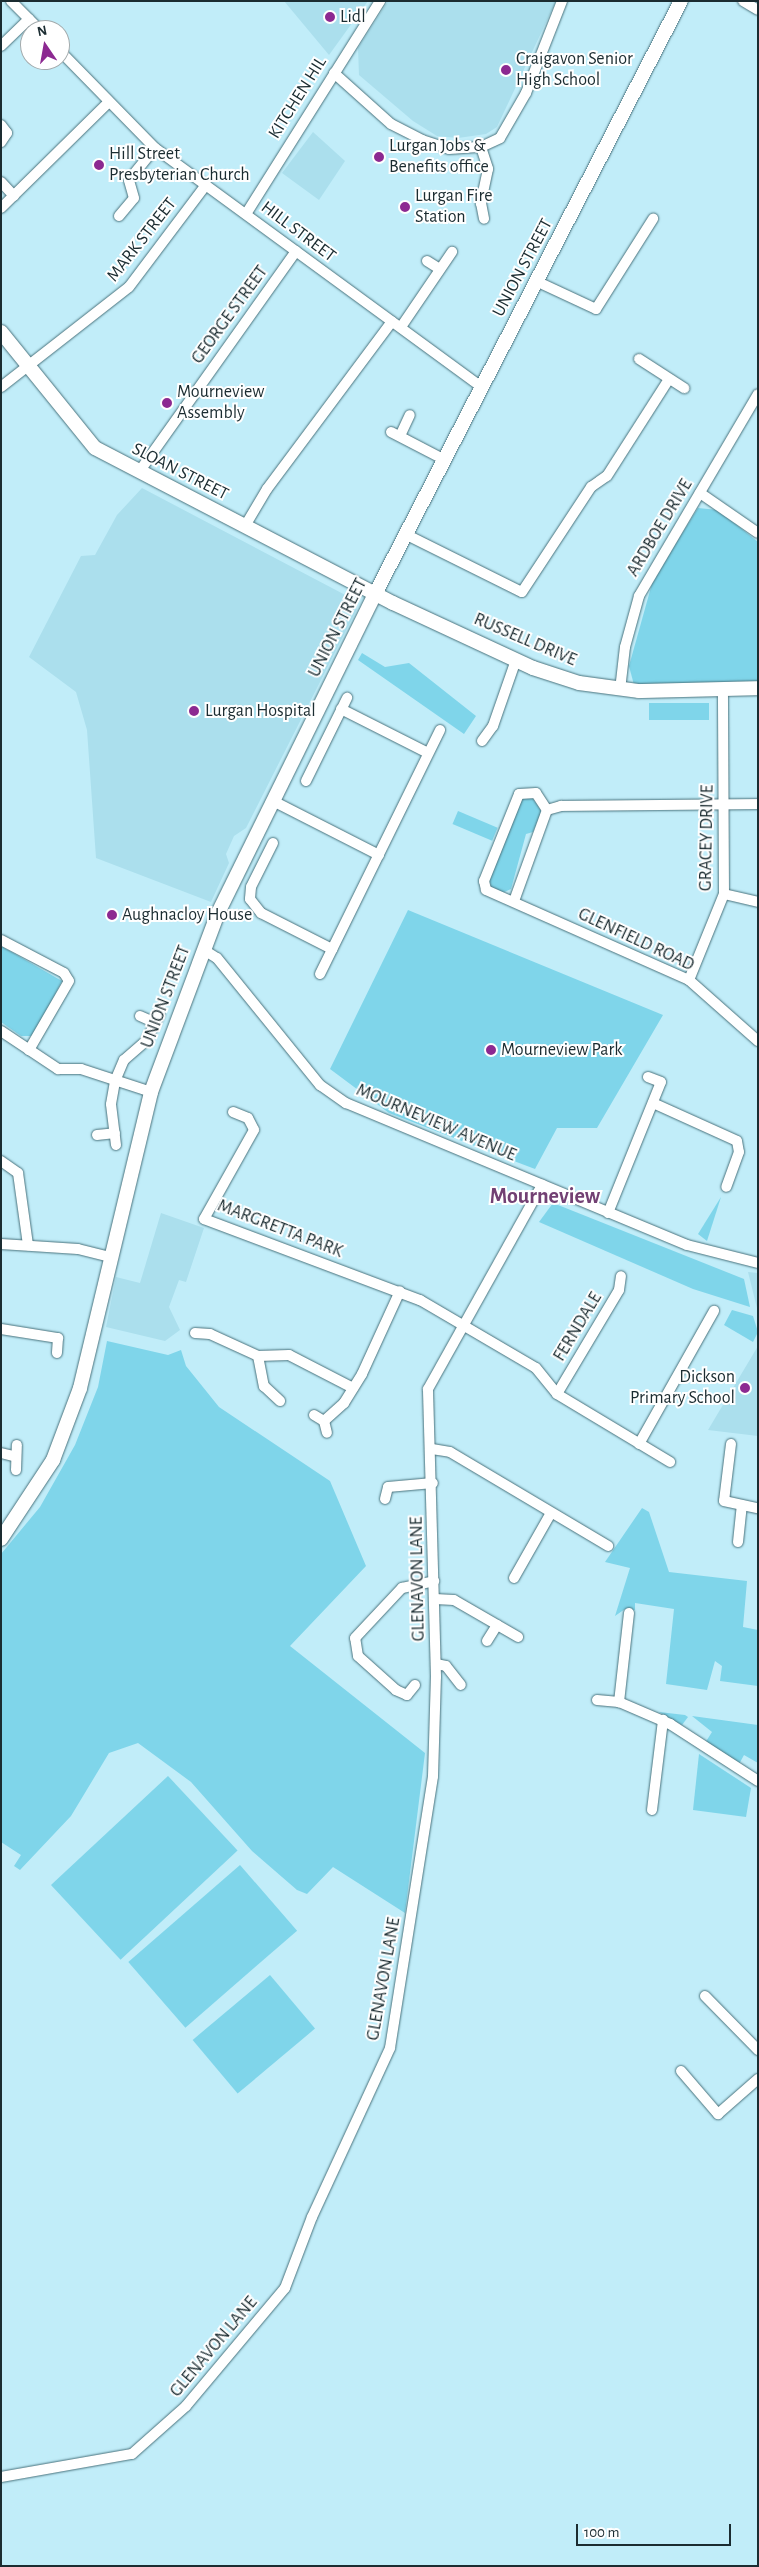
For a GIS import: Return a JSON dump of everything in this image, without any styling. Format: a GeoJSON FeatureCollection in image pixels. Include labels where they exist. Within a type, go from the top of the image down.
{"type":"FeatureCollection","features":[{"type":"Feature","properties":{"kind":"street"},"geometry":{"type":"LineString","coordinates":[[1,46],[29,19],[11,1]]}},
{"type":"Feature","properties":{"kind":"street","name":"KITCHEN HIL"},"geometry":{"type":"LineString","coordinates":[[246,214],[380,1]]}},
{"type":"Feature","properties":{"kind":"street"},"geometry":{"type":"LineString","coordinates":[[334,73],[391,124],[422,140],[449,149],[481,147],[500,138],[526,93],[562,1]]}},
{"type":"Feature","properties":{"kind":"street"},"geometry":{"type":"LineString","coordinates":[[744,1],[758,10]]}},
{"type":"Feature","properties":{"kind":"street","name":"UNION STREET"},"geometry":{"type":"LineString","coordinates":[[1,1539],[53,1460],[80,1388],[151,1092],[204,950],[273,801],[375,594],[538,282],[676,2]]}},
{"type":"Feature","properties":{"kind":"street","name":"HILL STREET"},"geometry":{"type":"LineString","coordinates":[[70,62],[155,148],[482,386]]}},
{"type":"Feature","properties":{"kind":"street"},"geometry":{"type":"LineString","coordinates":[[1,208],[109,102]]}},
{"type":"Feature","properties":{"kind":"street"},"geometry":{"type":"LineString","coordinates":[[1,124],[7,133],[1,142]]}},
{"type":"Feature","properties":{"kind":"street"},"geometry":{"type":"LineString","coordinates":[[481,147],[488,169],[481,203],[484,219]]}},
{"type":"Feature","properties":{"kind":"street"},"geometry":{"type":"LineString","coordinates":[[119,216],[134,198],[130,180],[155,148]]}},
{"type":"Feature","properties":{"kind":"street"},"geometry":{"type":"LineString","coordinates":[[1,182],[14,196]]}},
{"type":"Feature","properties":{"kind":"street","name":"MARK STREET"},"geometry":{"type":"LineString","coordinates":[[1,388],[129,287],[206,185]]}},
{"type":"Feature","properties":{"kind":"street"},"geometry":{"type":"LineString","coordinates":[[538,282],[596,309],[653,219]]}},
{"type":"Feature","properties":{"kind":"street","name":"GEORGE STREET"},"geometry":{"type":"LineString","coordinates":[[139,472],[296,251]]}},
{"type":"Feature","properties":{"kind":"street"},"geometry":{"type":"LineString","coordinates":[[245,526],[267,489],[452,252]]}},
{"type":"Feature","properties":{"kind":"street"},"geometry":{"type":"LineString","coordinates":[[427,261],[440,269]]}},
{"type":"Feature","properties":{"kind":"street","name":"SLOAN STREET"},"geometry":{"type":"LineString","coordinates":[[3,337],[85,440],[139,472],[375,594]]}},
{"type":"Feature","properties":{"kind":"street"},"geometry":{"type":"LineString","coordinates":[[639,359],[684,388]]}},
{"type":"Feature","properties":{"kind":"street"},"geometry":{"type":"LineString","coordinates":[[407,535],[522,592],[591,487],[607,476],[669,379]]}},
{"type":"Feature","properties":{"kind":"street","name":"ARDBOE DRIVE"},"geometry":{"type":"LineString","coordinates":[[620,690],[625,647],[639,596],[758,394]]}},
{"type":"Feature","properties":{"kind":"street"},"geometry":{"type":"LineString","coordinates":[[410,415],[395,434],[446,460]]}},
{"type":"Feature","properties":{"kind":"street"},"geometry":{"type":"LineString","coordinates":[[700,493],[758,533]]}},
{"type":"Feature","properties":{"kind":"street","name":"RUSSELL DRIVE"},"geometry":{"type":"LineString","coordinates":[[375,594],[516,660],[579,683],[620,690],[758,688]]}},
{"type":"Feature","properties":{"kind":"street"},"geometry":{"type":"LineString","coordinates":[[482,741],[493,726],[516,660]]}},
{"type":"Feature","properties":{"kind":"street","name":"GRACEY DRIVE"},"geometry":{"type":"LineString","coordinates":[[689,980],[724,894],[723,690]]}},
{"type":"Feature","properties":{"kind":"street"},"geometry":{"type":"LineString","coordinates":[[306,781],[347,698]]}},
{"type":"Feature","properties":{"kind":"street"},"geometry":{"type":"LineString","coordinates":[[341,709],[428,753]]}},
{"type":"Feature","properties":{"kind":"street"},"geometry":{"type":"LineString","coordinates":[[320,974],[440,730]]}},
{"type":"Feature","properties":{"kind":"street","name":"GLENFIELD ROAD"},"geometry":{"type":"LineString","coordinates":[[547,810],[536,793],[519,794],[484,881],[486,890],[689,980],[758,1041]]}},
{"type":"Feature","properties":{"kind":"street"},"geometry":{"type":"LineString","coordinates":[[273,801],[379,855]]}},
{"type":"Feature","properties":{"kind":"street"},"geometry":{"type":"LineString","coordinates":[[514,901],[547,810],[561,806],[758,804]]}},
{"type":"Feature","properties":{"kind":"street"},"geometry":{"type":"LineString","coordinates":[[273,843],[251,887],[250,899],[261,913],[332,949]]}},
{"type":"Feature","properties":{"kind":"street"},"geometry":{"type":"LineString","coordinates":[[724,894],[758,902]]}},
{"type":"Feature","properties":{"kind":"street"},"geometry":{"type":"LineString","coordinates":[[1,940],[64,972],[69,981],[29,1050]]}},
{"type":"Feature","properties":{"kind":"street","name":"MOURNEVIEW AVENUE"},"geometry":{"type":"LineString","coordinates":[[204,950],[217,958],[326,1090],[366,1113],[698,1249],[758,1263]]}},
{"type":"Feature","properties":{"kind":"street"},"geometry":{"type":"LineString","coordinates":[[116,1145],[112,1104],[115,1081],[124,1060],[146,1041],[158,1019],[140,1016]]}},
{"type":"Feature","properties":{"kind":"street"},"geometry":{"type":"LineString","coordinates":[[1,1031],[58,1069],[81,1069],[151,1092]]}},
{"type":"Feature","properties":{"kind":"street"},"geometry":{"type":"LineString","coordinates":[[608,1212],[661,1082],[648,1077]]}},
{"type":"Feature","properties":{"kind":"street"},"geometry":{"type":"LineString","coordinates":[[653,1102],[737,1141],[739,1152],[726,1187]]}},
{"type":"Feature","properties":{"kind":"street","name":"MARGRETTA PARK"},"geometry":{"type":"LineString","coordinates":[[234,1112],[248,1118],[254,1130],[204,1219],[400,1291],[464,1325],[536,1368],[557,1394],[670,1462]]}},
{"type":"Feature","properties":{"kind":"street"},"geometry":{"type":"LineString","coordinates":[[96,1135],[116,1134]]}},
{"type":"Feature","properties":{"kind":"street"},"geometry":{"type":"LineString","coordinates":[[1,1161],[18,1173],[28,1245]]}},
{"type":"Feature","properties":{"kind":"street"},"geometry":{"type":"LineString","coordinates":[[464,1325],[542,1185]]}},
{"type":"Feature","properties":{"kind":"street"},"geometry":{"type":"LineString","coordinates":[[1,1244],[28,1245],[110,1257]]}},
{"type":"Feature","properties":{"kind":"street","name":"FERNDALE"},"geometry":{"type":"LineString","coordinates":[[557,1394],[619,1290],[622,1276]]}},
{"type":"Feature","properties":{"kind":"street"},"geometry":{"type":"LineString","coordinates":[[324,1421],[353,1388],[400,1291]]}},
{"type":"Feature","properties":{"kind":"street"},"geometry":{"type":"LineString","coordinates":[[639,1444],[714,1311]]}},
{"type":"Feature","properties":{"kind":"street","name":"GLENAVON LANE"},"geometry":{"type":"LineString","coordinates":[[1,2477],[132,2454],[186,2406],[285,2288],[312,2217],[390,2048],[433,1776],[436,1664],[433,1484],[429,1386],[464,1325]]}},
{"type":"Feature","properties":{"kind":"street"},"geometry":{"type":"LineString","coordinates":[[1,1330],[58,1338],[57,1353]]}},
{"type":"Feature","properties":{"kind":"street"},"geometry":{"type":"LineString","coordinates":[[195,1333],[210,1334],[258,1356],[288,1356],[353,1388]]}},
{"type":"Feature","properties":{"kind":"street"},"geometry":{"type":"LineString","coordinates":[[258,1356],[264,1386],[280,1401]]}},
{"type":"Feature","properties":{"kind":"street"},"geometry":{"type":"LineString","coordinates":[[314,1415],[324,1421],[327,1433]]}},
{"type":"Feature","properties":{"kind":"street"},"geometry":{"type":"LineString","coordinates":[[731,1444],[724,1501],[758,1508]]}},
{"type":"Feature","properties":{"kind":"street"},"geometry":{"type":"LineString","coordinates":[[432,1448],[450,1452],[608,1546]]}},
{"type":"Feature","properties":{"kind":"street"},"geometry":{"type":"LineString","coordinates":[[1,1453],[15,1451],[16,1470]]}},
{"type":"Feature","properties":{"kind":"street"},"geometry":{"type":"LineString","coordinates":[[385,1499],[388,1488],[433,1484]]}},
{"type":"Feature","properties":{"kind":"street"},"geometry":{"type":"LineString","coordinates":[[738,1542],[742,1505]]}},
{"type":"Feature","properties":{"kind":"street"},"geometry":{"type":"LineString","coordinates":[[514,1578],[551,1513]]}},
{"type":"Feature","properties":{"kind":"street"},"geometry":{"type":"LineString","coordinates":[[415,1685],[407,1694],[396,1690],[358,1656],[355,1638],[402,1588],[434,1581]]}},
{"type":"Feature","properties":{"kind":"street"},"geometry":{"type":"LineString","coordinates":[[435,1599],[454,1600],[518,1637]]}},
{"type":"Feature","properties":{"kind":"street"},"geometry":{"type":"LineString","coordinates":[[619,1702],[629,1613]]}},
{"type":"Feature","properties":{"kind":"street"},"geometry":{"type":"LineString","coordinates":[[487,1641],[497,1625]]}},
{"type":"Feature","properties":{"kind":"street"},"geometry":{"type":"LineString","coordinates":[[436,1664],[446,1666],[461,1685]]}},
{"type":"Feature","properties":{"kind":"street"},"geometry":{"type":"LineString","coordinates":[[597,1700],[619,1702],[663,1720],[758,1782]]}},
{"type":"Feature","properties":{"kind":"street"},"geometry":{"type":"LineString","coordinates":[[652,1810],[663,1720]]}},
{"type":"Feature","properties":{"kind":"street"},"geometry":{"type":"LineString","coordinates":[[705,1996],[758,2050]]}},
{"type":"Feature","properties":{"kind":"street"},"geometry":{"type":"LineString","coordinates":[[681,2071],[718,2114],[758,2079]]}},
{"type":"Feature","properties":{"kind":"shaded area"},"geometry":{"type":"Polygon","coordinates":[[[284,1],[368,1],[329,55],[284,1]]]}},
{"type":"Feature","properties":{"kind":"shaded area"},"geometry":{"type":"Polygon","coordinates":[[[388,1],[556,1],[497,127],[486,134],[458,138],[437,136],[413,121],[359,75],[358,48],[388,1]]]}},
{"type":"Feature","properties":{"kind":"shaded area"},"geometry":{"type":"Polygon","coordinates":[[[313,132],[345,161],[319,200],[282,173],[313,132]]]}},
{"type":"Feature","properties":{"kind":"shaded area","name":"Lurgan Hospital"},"geometry":{"type":"Polygon","coordinates":[[[142,488],[351,598],[357,609],[246,828],[234,836],[226,854],[229,863],[211,902],[96,858],[87,730],[76,692],[29,657],[81,556],[95,555],[117,515],[142,488]]]}},
{"type":"Feature","properties":{"kind":"shaded area"},"geometry":{"type":"Polygon","coordinates":[[[698,508],[718,510],[758,542],[758,683],[634,685],[629,666],[653,580],[698,508]]]}},
{"type":"Feature","properties":{"kind":"shaded area"},"geometry":{"type":"Polygon","coordinates":[[[362,653],[385,667],[409,663],[476,716],[464,734],[358,660],[362,653]]]}},
{"type":"Feature","properties":{"kind":"shaded area"},"geometry":{"type":"Polygon","coordinates":[[[649,703],[709,703],[709,720],[649,720],[649,703]]]}},
{"type":"Feature","properties":{"kind":"shaded area"},"geometry":{"type":"Polygon","coordinates":[[[531,796],[542,812],[533,832],[526,834],[511,889],[502,893],[491,887],[489,878],[521,799],[531,796]]]}},
{"type":"Feature","properties":{"kind":"shaded area"},"geometry":{"type":"Polygon","coordinates":[[[458,811],[498,828],[492,841],[453,824],[458,811]]]}},
{"type":"Feature","properties":{"kind":"shaded area","name":"Mourneview Park"},"geometry":{"type":"Polygon","coordinates":[[[408,910],[663,1015],[597,1128],[557,1128],[535,1169],[389,1113],[330,1069],[408,910]]]}},
{"type":"Feature","properties":{"kind":"shaded area"},"geometry":{"type":"Polygon","coordinates":[[[1,946],[62,981],[33,1036],[21,1036],[1,1022],[1,946]]]}},
{"type":"Feature","properties":{"kind":"shaded area"},"geometry":{"type":"Polygon","coordinates":[[[721,1197],[707,1241],[698,1234],[721,1197]]]}},
{"type":"Feature","properties":{"kind":"shaded area"},"geometry":{"type":"Polygon","coordinates":[[[553,1203],[744,1279],[750,1307],[693,1289],[539,1222],[553,1203]]]}},
{"type":"Feature","properties":{"kind":"shaded area"},"geometry":{"type":"Polygon","coordinates":[[[161,1213],[204,1228],[186,1282],[179,1280],[169,1307],[180,1330],[165,1341],[106,1327],[116,1277],[140,1283],[161,1213]]]}},
{"type":"Feature","properties":{"kind":"shaded area"},"geometry":{"type":"Polygon","coordinates":[[[748,1272],[758,1273],[758,1312],[748,1272]]]}},
{"type":"Feature","properties":{"kind":"shaded area"},"geometry":{"type":"Polygon","coordinates":[[[732,1310],[753,1316],[758,1332],[753,1342],[724,1325],[732,1310]]]}},
{"type":"Feature","properties":{"kind":"shaded area"},"geometry":{"type":"Polygon","coordinates":[[[107,1341],[168,1355],[181,1350],[186,1366],[219,1407],[330,1481],[366,1566],[290,1646],[425,1753],[405,1913],[333,1867],[307,1894],[297,1890],[252,1851],[191,1782],[138,1743],[109,1753],[71,1816],[20,1870],[14,1866],[21,1855],[1,1842],[1,1554],[40,1507],[75,1445],[98,1387],[107,1341]]]}},
{"type":"Feature","properties":{"kind":"shaded area","name":"Dickson Primary School"},"geometry":{"type":"Polygon","coordinates":[[[758,1346],[758,1436],[708,1430],[758,1346]]]}},
{"type":"Feature","properties":{"kind":"shaded area"},"geometry":{"type":"Polygon","coordinates":[[[642,1508],[649,1512],[669,1572],[747,1581],[743,1627],[758,1630],[758,1686],[720,1681],[722,1666],[715,1661],[707,1690],[666,1684],[674,1609],[635,1603],[635,1610],[625,1609],[615,1616],[630,1568],[605,1562],[642,1508]]]}},
{"type":"Feature","properties":{"kind":"shaded area"},"geometry":{"type":"Polygon","coordinates":[[[659,1712],[685,1715],[688,1717],[682,1725],[659,1712]]]}},
{"type":"Feature","properties":{"kind":"shaded area"},"geometry":{"type":"Polygon","coordinates":[[[692,1716],[758,1725],[758,1763],[744,1755],[738,1766],[705,1743],[712,1732],[692,1716]]]}},
{"type":"Feature","properties":{"kind":"shaded area"},"geometry":{"type":"Polygon","coordinates":[[[699,1754],[751,1788],[746,1817],[693,1810],[699,1754]]]}},
{"type":"Feature","properties":{"kind":"shaded area"},"geometry":{"type":"Polygon","coordinates":[[[168,1776],[238,1851],[121,1960],[51,1885],[168,1776]]]}},
{"type":"Feature","properties":{"kind":"shaded area"},"geometry":{"type":"Polygon","coordinates":[[[240,1865],[297,1931],[185,2028],[128,1962],[240,1865]]]}},
{"type":"Feature","properties":{"kind":"shaded area"},"geometry":{"type":"Polygon","coordinates":[[[270,1975],[315,2029],[238,2094],[193,2040],[270,1975]]]}},
{"type":"Feature","properties":{"kind":"place","name":"Lidl"},"geometry":{"type":"Point","coordinates":[330,17]}},
{"type":"Feature","properties":{"kind":"place","name":"Craigavon Senior High School"},"geometry":{"type":"Point","coordinates":[506,70]}},
{"type":"Feature","properties":{"kind":"place","name":"Lurgan Jobs & Benefits office"},"geometry":{"type":"Point","coordinates":[379,157]}},
{"type":"Feature","properties":{"kind":"place","name":"Hill Street Presbyterian Church"},"geometry":{"type":"Point","coordinates":[99,165]}},
{"type":"Feature","properties":{"kind":"place","name":"Lurgan Fire Station"},"geometry":{"type":"Point","coordinates":[405,207]}},
{"type":"Feature","properties":{"kind":"place","name":"Mourneview Assembly"},"geometry":{"type":"Point","coordinates":[167,403]}},
{"type":"Feature","properties":{"kind":"place","name":"Lurgan Hospital"},"geometry":{"type":"Point","coordinates":[194,711]}},
{"type":"Feature","properties":{"kind":"place","name":"Aughnacloy House"},"geometry":{"type":"Point","coordinates":[112,915]}},
{"type":"Feature","properties":{"kind":"place","name":"Mourneview Park"},"geometry":{"type":"Point","coordinates":[491,1050]}},
{"type":"Feature","properties":{"kind":"place","name":"Dickson Primary School"},"geometry":{"type":"Point","coordinates":[745,1388]}},
{"type":"Feature","properties":{"kind":"district","name":"Mourneview"},"geometry":{"type":"Point","coordinates":[545,1197]}}]}
